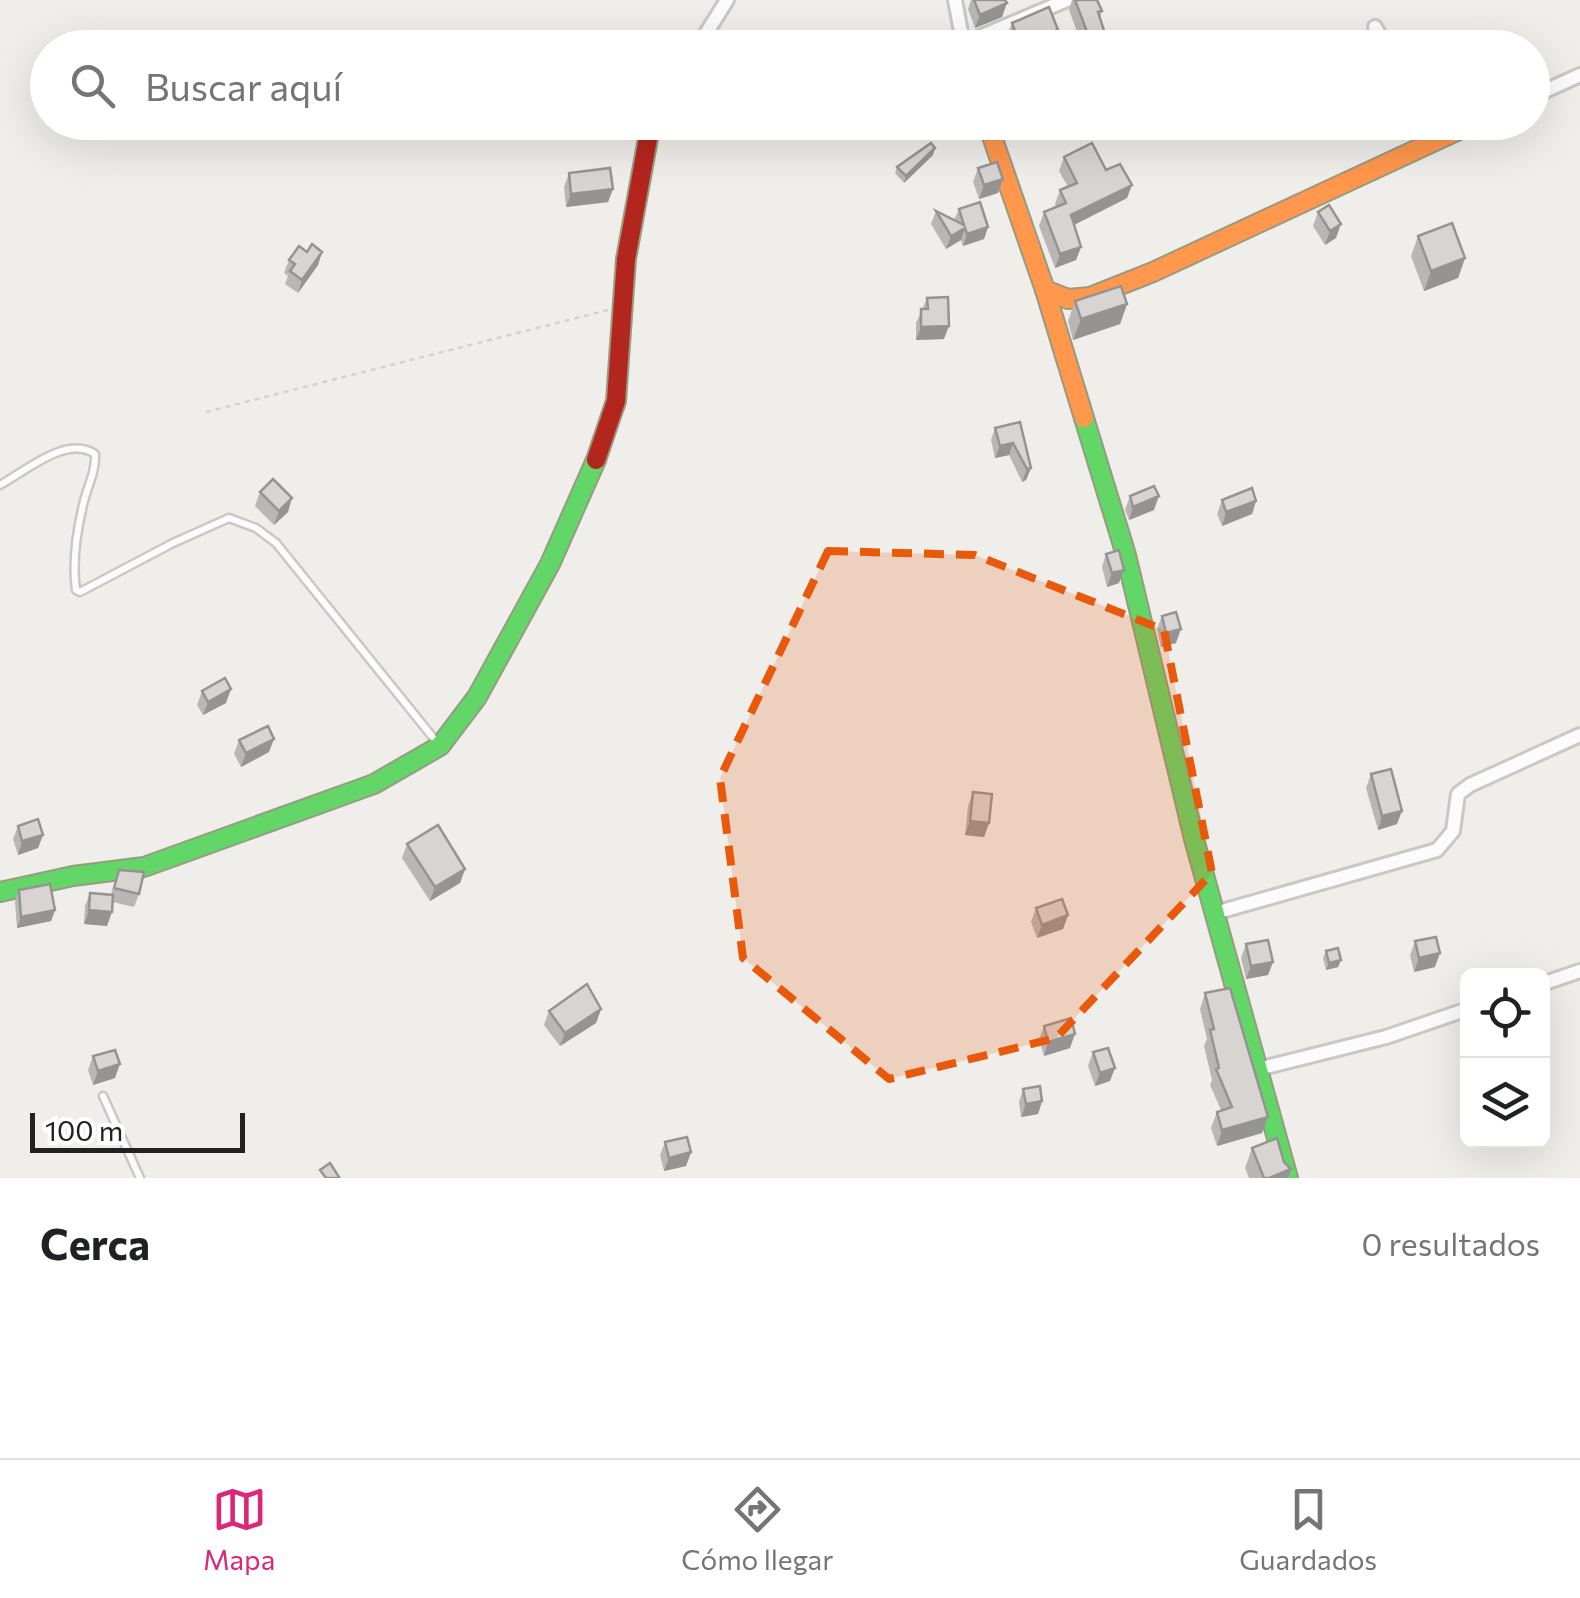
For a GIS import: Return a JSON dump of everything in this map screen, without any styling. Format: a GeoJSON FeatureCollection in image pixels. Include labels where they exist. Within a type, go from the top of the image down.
{"type":"FeatureCollection","features":[{"type":"Feature","properties":{"kind":"street"},"geometry":{"type":"LineString","coordinates":[[708,30],[727,0]]}},
{"type":"Feature","properties":{"kind":"street"},"geometry":{"type":"LineString","coordinates":[[955,0],[960,30]]}},
{"type":"Feature","properties":{"kind":"street"},"geometry":{"type":"LineString","coordinates":[[999,30],[1066,0]]}},
{"type":"Feature","properties":{"kind":"street"},"geometry":{"type":"LineString","coordinates":[[1550,88],[1580,74]]}},
{"type":"Feature","properties":{"kind":"street"},"geometry":{"type":"LineString","coordinates":[[0,892],[73,876],[144,867],[374,784],[440,746],[477,697],[550,564],[596,464],[616,401],[626,259],[648,140]]}},
{"type":"Feature","properties":{"kind":"street"},"geometry":{"type":"LineString","coordinates":[[993,140],[1045,290],[1126,555],[1215,914],[1288,1178]]}},
{"type":"Feature","properties":{"kind":"street"},"geometry":{"type":"LineString","coordinates":[[1045,290],[1068,299],[1090,297],[1153,272],[1417,140]]}},
{"type":"Feature","properties":{"kind":"street"},"geometry":{"type":"LineString","coordinates":[[1215,914],[1438,850],[1453,831],[1458,794],[1580,736]]}},
{"type":"Feature","properties":{"kind":"street"},"geometry":{"type":"LineString","coordinates":[[1550,981],[1580,972]]}},
{"type":"Feature","properties":{"kind":"street"},"geometry":{"type":"LineString","coordinates":[[1258,1070],[1386,1037],[1460,1012]]}},
{"type":"Feature","properties":{"kind":"lane"},"geometry":{"type":"LineString","coordinates":[[0,485],[70,446],[85,447],[95,454],[96,464],[77,541],[74,582],[80,592],[172,542],[229,518],[256,528],[276,542],[440,746]]}},
{"type":"Feature","properties":{"kind":"lane"},"geometry":{"type":"LineString","coordinates":[[103,1096],[140,1178]]}},
{"type":"Feature","properties":{"kind":"path"},"geometry":{"type":"LineString","coordinates":[[206,412],[624,306]]}},
{"type":"Feature","properties":{"kind":"highlighted area"},"geometry":{"type":"Polygon","coordinates":[[[828,551],[975,555],[1164,630],[1212,873],[1056,1038],[889,1079],[743,958],[720,778],[828,551]]]}},
{"type":"Feature","properties":{"kind":"building"},"geometry":{"type":"Polygon","coordinates":[[[974,0],[1005,0],[1007,3],[980,15],[974,0]]]}},
{"type":"Feature","properties":{"kind":"building"},"geometry":{"type":"Polygon","coordinates":[[[1075,0],[1097,0],[1102,11],[1098,12],[1104,30],[1086,30],[1075,0]]]}},
{"type":"Feature","properties":{"kind":"building"},"geometry":{"type":"Polygon","coordinates":[[[1049,7],[1058,30],[1015,30],[1012,23],[1049,7]]]}},
{"type":"Feature","properties":{"kind":"building"},"geometry":{"type":"Polygon","coordinates":[[[931,143],[935,148],[906,176],[897,167],[931,143]]]}},
{"type":"Feature","properties":{"kind":"building"},"geometry":{"type":"Polygon","coordinates":[[[1092,143],[1106,170],[1120,164],[1132,185],[1071,215],[1081,247],[1060,254],[1044,212],[1066,203],[1060,190],[1077,183],[1064,157],[1092,143]]]}},
{"type":"Feature","properties":{"kind":"building"},"geometry":{"type":"Polygon","coordinates":[[[997,162],[1003,179],[984,185],[978,168],[997,162]]]}},
{"type":"Feature","properties":{"kind":"building"},"geometry":{"type":"Polygon","coordinates":[[[610,168],[613,189],[571,194],[569,173],[610,168]]]}},
{"type":"Feature","properties":{"kind":"building"},"geometry":{"type":"Polygon","coordinates":[[[980,202],[988,227],[967,234],[965,228],[951,236],[936,211],[964,225],[959,209],[980,202]]]}},
{"type":"Feature","properties":{"kind":"building"},"geometry":{"type":"Polygon","coordinates":[[[1329,205],[1341,224],[1330,231],[1318,212],[1329,205]]]}},
{"type":"Feature","properties":{"kind":"building"},"geometry":{"type":"Polygon","coordinates":[[[1452,223],[1465,258],[1431,271],[1418,236],[1452,223]]]}},
{"type":"Feature","properties":{"kind":"building"},"geometry":{"type":"Polygon","coordinates":[[[312,244],[322,252],[302,280],[290,271],[295,264],[289,260],[299,246],[307,252],[312,244]]]}},
{"type":"Feature","properties":{"kind":"building"},"geometry":{"type":"Polygon","coordinates":[[[1121,286],[1127,304],[1081,319],[1075,301],[1121,286]]]}},
{"type":"Feature","properties":{"kind":"building"},"geometry":{"type":"Polygon","coordinates":[[[948,297],[949,326],[921,327],[921,309],[928,309],[927,298],[948,297]]]}},
{"type":"Feature","properties":{"kind":"building"},"geometry":{"type":"Polygon","coordinates":[[[1020,422],[1031,468],[1027,469],[1013,443],[1000,446],[995,428],[1020,422]]]}},
{"type":"Feature","properties":{"kind":"building"},"geometry":{"type":"Polygon","coordinates":[[[273,479],[292,498],[279,511],[260,492],[273,479]]]}},
{"type":"Feature","properties":{"kind":"building"},"geometry":{"type":"Polygon","coordinates":[[[1154,486],[1159,496],[1133,507],[1130,496],[1154,486]]]}},
{"type":"Feature","properties":{"kind":"building"},"geometry":{"type":"Polygon","coordinates":[[[1252,488],[1256,501],[1226,512],[1222,500],[1252,488]]]}},
{"type":"Feature","properties":{"kind":"building"},"geometry":{"type":"Polygon","coordinates":[[[1119,550],[1124,570],[1112,573],[1106,554],[1119,550]]]}},
{"type":"Feature","properties":{"kind":"building"},"geometry":{"type":"Polygon","coordinates":[[[1176,612],[1181,629],[1166,633],[1162,616],[1176,612]]]}},
{"type":"Feature","properties":{"kind":"building"},"geometry":{"type":"Polygon","coordinates":[[[225,678],[231,689],[208,702],[202,691],[225,678]]]}},
{"type":"Feature","properties":{"kind":"building"},"geometry":{"type":"Polygon","coordinates":[[[268,726],[274,739],[246,753],[239,740],[268,726]]]}},
{"type":"Feature","properties":{"kind":"building"},"geometry":{"type":"Polygon","coordinates":[[[1391,769],[1402,811],[1382,816],[1371,774],[1391,769]]]}},
{"type":"Feature","properties":{"kind":"building"},"geometry":{"type":"Polygon","coordinates":[[[973,792],[992,794],[989,823],[970,821],[973,792]]]}},
{"type":"Feature","properties":{"kind":"building"},"geometry":{"type":"Polygon","coordinates":[[[38,819],[43,835],[22,841],[18,826],[38,819]]]}},
{"type":"Feature","properties":{"kind":"building"},"geometry":{"type":"Polygon","coordinates":[[[438,825],[465,869],[435,887],[407,844],[438,825]]]}},
{"type":"Feature","properties":{"kind":"building"},"geometry":{"type":"Polygon","coordinates":[[[119,870],[144,872],[139,894],[114,888],[119,870]]]}},
{"type":"Feature","properties":{"kind":"building"},"geometry":{"type":"Polygon","coordinates":[[[50,884],[55,910],[21,917],[19,890],[50,884]]]}},
{"type":"Feature","properties":{"kind":"building"},"geometry":{"type":"Polygon","coordinates":[[[90,893],[113,895],[112,912],[89,910],[90,893]]]}},
{"type":"Feature","properties":{"kind":"building"},"geometry":{"type":"Polygon","coordinates":[[[1062,899],[1068,915],[1042,925],[1036,908],[1062,899]]]}},
{"type":"Feature","properties":{"kind":"building"},"geometry":{"type":"Polygon","coordinates":[[[1436,937],[1440,953],[1419,958],[1415,941],[1436,937]]]}},
{"type":"Feature","properties":{"kind":"building"},"geometry":{"type":"Polygon","coordinates":[[[1268,940],[1273,962],[1251,966],[1246,944],[1268,940]]]}},
{"type":"Feature","properties":{"kind":"building"},"geometry":{"type":"Polygon","coordinates":[[[1338,948],[1341,960],[1329,963],[1326,951],[1338,948]]]}},
{"type":"Feature","properties":{"kind":"building"},"geometry":{"type":"Polygon","coordinates":[[[587,984],[601,1009],[565,1033],[549,1011],[587,984]]]}},
{"type":"Feature","properties":{"kind":"building"},"geometry":{"type":"Polygon","coordinates":[[[1230,988],[1268,1117],[1222,1130],[1217,1112],[1232,1107],[1216,1069],[1219,1068],[1210,1030],[1214,1029],[1205,993],[1230,988]]]}},
{"type":"Feature","properties":{"kind":"building"},"geometry":{"type":"Polygon","coordinates":[[[1071,1018],[1075,1034],[1048,1042],[1044,1026],[1071,1018]]]}},
{"type":"Feature","properties":{"kind":"building"},"geometry":{"type":"Polygon","coordinates":[[[1108,1048],[1115,1068],[1100,1073],[1093,1052],[1108,1048]]]}},
{"type":"Feature","properties":{"kind":"building"},"geometry":{"type":"Polygon","coordinates":[[[115,1050],[120,1064],[98,1071],[93,1056],[115,1050]]]}},
{"type":"Feature","properties":{"kind":"building"},"geometry":{"type":"Polygon","coordinates":[[[1040,1086],[1042,1101],[1026,1104],[1023,1089],[1040,1086]]]}},
{"type":"Feature","properties":{"kind":"building"},"geometry":{"type":"Polygon","coordinates":[[[687,1137],[691,1152],[669,1158],[665,1142],[687,1137]]]}},
{"type":"Feature","properties":{"kind":"building"},"geometry":{"type":"Polygon","coordinates":[[[1277,1138],[1284,1162],[1291,1169],[1264,1178],[1252,1148],[1277,1138]]]}},
{"type":"Feature","properties":{"kind":"building"},"geometry":{"type":"Polygon","coordinates":[[[330,1163],[339,1177],[326,1178],[320,1170],[330,1163]]]}},
{"type":"Feature","properties":{"kind":"traffic: fast"},"geometry":{"type":"LineString","coordinates":[[1084,418],[1126,555],[1194,839],[1288,1178]]}},
{"type":"Feature","properties":{"kind":"traffic: fast"},"geometry":{"type":"LineString","coordinates":[[0,892],[73,876],[144,867],[374,784],[440,746],[477,697],[550,564],[596,460]]}},
{"type":"Feature","properties":{"kind":"traffic: slow"},"geometry":{"type":"LineString","coordinates":[[993,140],[1084,418]]}},
{"type":"Feature","properties":{"kind":"traffic: slow"},"geometry":{"type":"LineString","coordinates":[[1045,290],[1068,299],[1090,297],[1153,272],[1437,140]]}},
{"type":"Feature","properties":{"kind":"traffic: jam"},"geometry":{"type":"LineString","coordinates":[[596,460],[616,401],[626,259],[648,140]]}}]}
